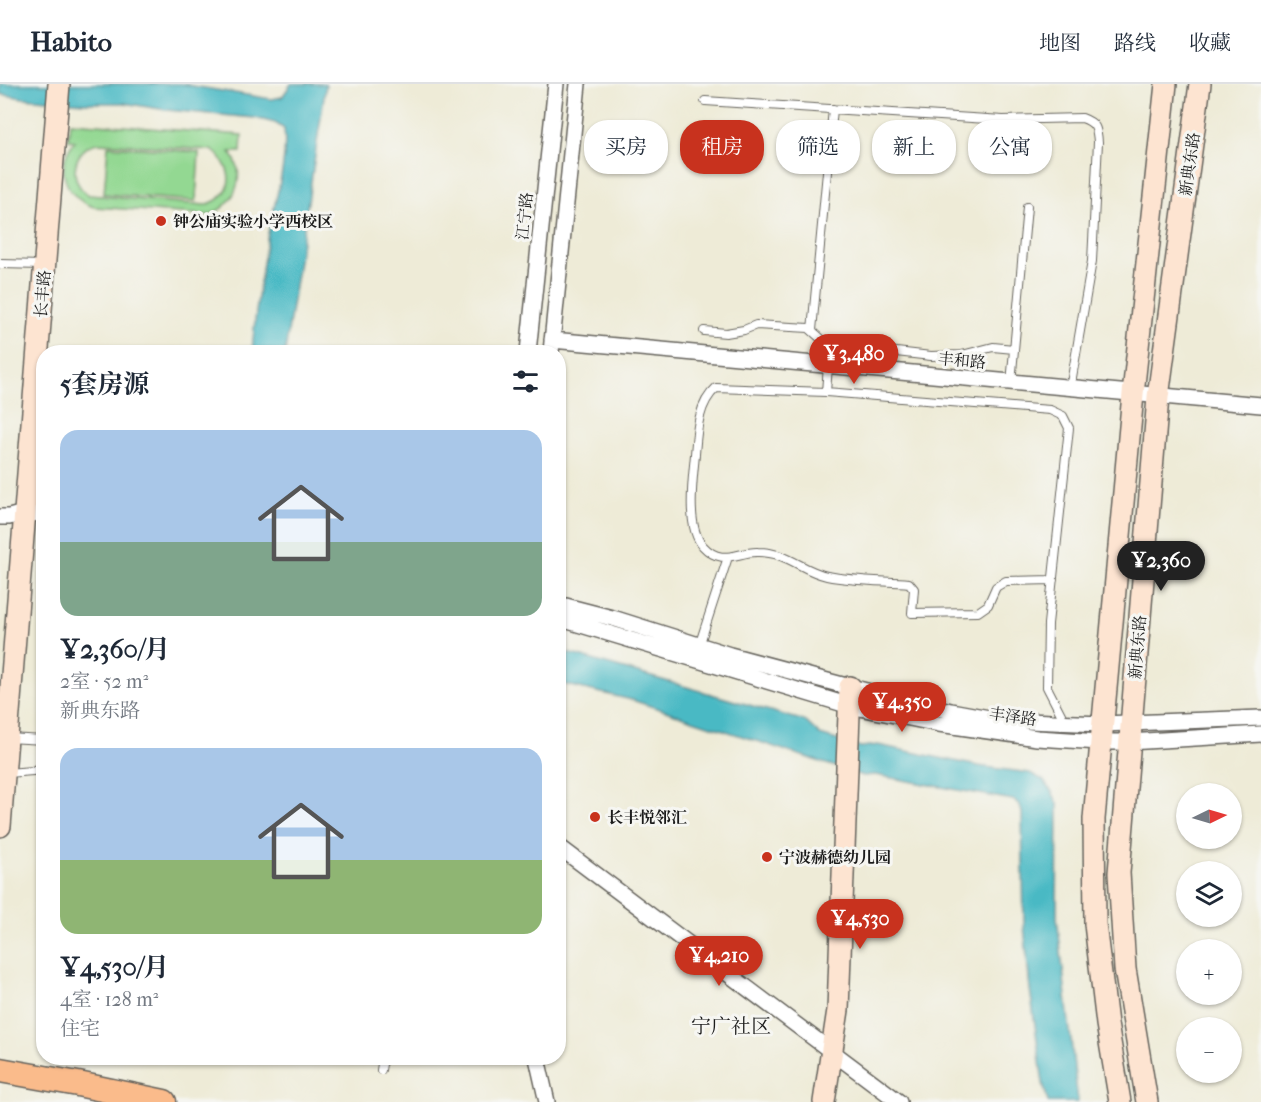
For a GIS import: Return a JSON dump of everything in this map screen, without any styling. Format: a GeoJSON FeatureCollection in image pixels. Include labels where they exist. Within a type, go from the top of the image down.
{"type":"FeatureCollection","features":[{"type":"Feature","properties":{"kind":"main road","name":"长丰路"},"geometry":{"type":"LineString","coordinates":[[38,345],[59,84]]}},
{"type":"Feature","properties":{"kind":"main road","name":"新典东路"},"geometry":{"type":"LineString","coordinates":[[1120,1102],[1107,1024],[1095,924],[1094,819],[1133,394],[1166,84]]}},
{"type":"Feature","properties":{"kind":"main road","name":"新典东路"},"geometry":{"type":"LineString","coordinates":[[1147,1102],[1125,969],[1119,873],[1158,397],[1200,84]]}},
{"type":"Feature","properties":{"kind":"main road","name":"长丰路"},"geometry":{"type":"LineString","coordinates":[[0,826],[36,373]]}},
{"type":"Feature","properties":{"kind":"main road"},"geometry":{"type":"LineString","coordinates":[[824,1102],[838,1010],[850,697]]}},
{"type":"Feature","properties":{"kind":"main road"},"geometry":{"type":"LineString","coordinates":[[0,1070],[164,1102]]}},
{"type":"Feature","properties":{"kind":"street","name":"江宁路"},"geometry":{"type":"LineString","coordinates":[[529,345],[556,84]]}},
{"type":"Feature","properties":{"kind":"street"},"geometry":{"type":"LineString","coordinates":[[552,345],[578,84]]}},
{"type":"Feature","properties":{"kind":"street","name":"丰和路"},"geometry":{"type":"LineString","coordinates":[[566,347],[828,366],[1261,405]]}},
{"type":"Feature","properties":{"kind":"street","name":"丰泽路"},"geometry":{"type":"LineString","coordinates":[[566,606],[616,619],[850,697],[990,718],[1066,723],[1101,733]]}},
{"type":"Feature","properties":{"kind":"street","name":"丰泽路"},"geometry":{"type":"LineString","coordinates":[[566,620],[850,697],[939,724],[1015,735],[1261,734]]}},
{"type":"Feature","properties":{"kind":"street","name":"丰泽路"},"geometry":{"type":"LineString","coordinates":[[1130,733],[1261,718]]}},
{"type":"Feature","properties":{"kind":"street"},"geometry":{"type":"LineString","coordinates":[[566,852],[898,1102]]}},
{"type":"Feature","properties":{"kind":"street"},"geometry":{"type":"LineString","coordinates":[[539,1065],[548,1102]]}},
{"type":"Feature","properties":{"kind":"lane"},"geometry":{"type":"LineString","coordinates":[[705,101],[1003,120],[1082,118],[1092,121],[1096,128],[1098,142],[1092,261],[1070,388]]}},
{"type":"Feature","properties":{"kind":"lane"},"geometry":{"type":"LineString","coordinates":[[812,330],[833,109]]}},
{"type":"Feature","properties":{"kind":"lane"},"geometry":{"type":"LineString","coordinates":[[1011,383],[1027,207]]}},
{"type":"Feature","properties":{"kind":"lane"},"geometry":{"type":"LineString","coordinates":[[0,264],[45,265]]}},
{"type":"Feature","properties":{"kind":"lane"},"geometry":{"type":"LineString","coordinates":[[704,331],[726,333],[756,325],[809,328],[827,344],[931,356],[962,355],[993,347],[1014,348]]}},
{"type":"Feature","properties":{"kind":"lane"},"geometry":{"type":"LineString","coordinates":[[826,392],[828,366]]}},
{"type":"Feature","properties":{"kind":"lane"},"geometry":{"type":"LineString","coordinates":[[1053,580],[1006,581],[996,587],[988,605],[978,612],[912,613],[914,589],[909,583],[825,576],[784,556],[757,551],[729,557],[716,555],[701,545],[693,523],[690,497],[700,415],[708,396],[716,388],[826,392],[1050,410],[1063,416],[1069,428],[1069,436],[1053,580],[1048,624],[1047,687],[1066,723]]}},
{"type":"Feature","properties":{"kind":"lane"},"geometry":{"type":"LineString","coordinates":[[699,646],[729,557]]}},
{"type":"Feature","properties":{"kind":"lane"},"geometry":{"type":"LineString","coordinates":[[7,738],[36,740]]}},
{"type":"Feature","properties":{"kind":"lane"},"geometry":{"type":"LineString","coordinates":[[4,773],[36,769]]}},
{"type":"Feature","properties":{"kind":"lane"},"geometry":{"type":"LineString","coordinates":[[381,1071],[382,1065]]}},
{"type":"Feature","properties":{"kind":"green space"},"geometry":{"type":"Polygon","coordinates":[[[70,122],[242,135],[241,152],[230,152],[238,171],[236,189],[226,204],[209,215],[94,207],[75,196],[65,180],[65,160],[75,141],[68,140],[70,122]],[[99,143],[90,146],[78,157],[75,174],[77,182],[89,195],[205,205],[222,195],[229,181],[225,165],[212,150],[99,143]]]}},
{"type":"Feature","properties":{"kind":"green space"},"geometry":{"type":"Polygon","coordinates":[[[108,146],[199,152],[196,201],[104,194],[108,146]]]}},
{"type":"Feature","properties":{"kind":"water"},"geometry":{"type":"Polygon","coordinates":[[[0,84],[181,84],[271,99],[282,97],[291,84],[326,84],[286,345],[253,345],[265,248],[283,168],[284,129],[275,123],[255,118],[166,110],[124,103],[85,103],[0,94],[0,84]]]}},
{"type":"Feature","properties":{"kind":"water"},"geometry":{"type":"Polygon","coordinates":[[[566,652],[805,721],[820,735],[861,747],[878,745],[978,766],[1030,773],[1043,780],[1058,804],[1057,917],[1078,1102],[1048,1102],[1043,1083],[1024,926],[1020,805],[1013,800],[875,775],[863,776],[632,700],[566,685],[566,652]]]}},
{"type":"Feature","properties":{"kind":"place","name":"钟公庙实验小学西校区"},"geometry":{"type":"Point","coordinates":[161,221]}},
{"type":"Feature","properties":{"kind":"place","name":"长丰悦邻汇"},"geometry":{"type":"Point","coordinates":[595,817]}},
{"type":"Feature","properties":{"kind":"place","name":"宁波赫德幼儿园"},"geometry":{"type":"Point","coordinates":[767,857]}},
{"type":"Feature","properties":{"kind":"district","name":"宁广社区"},"geometry":{"type":"Point","coordinates":[731,1026]}}]}
